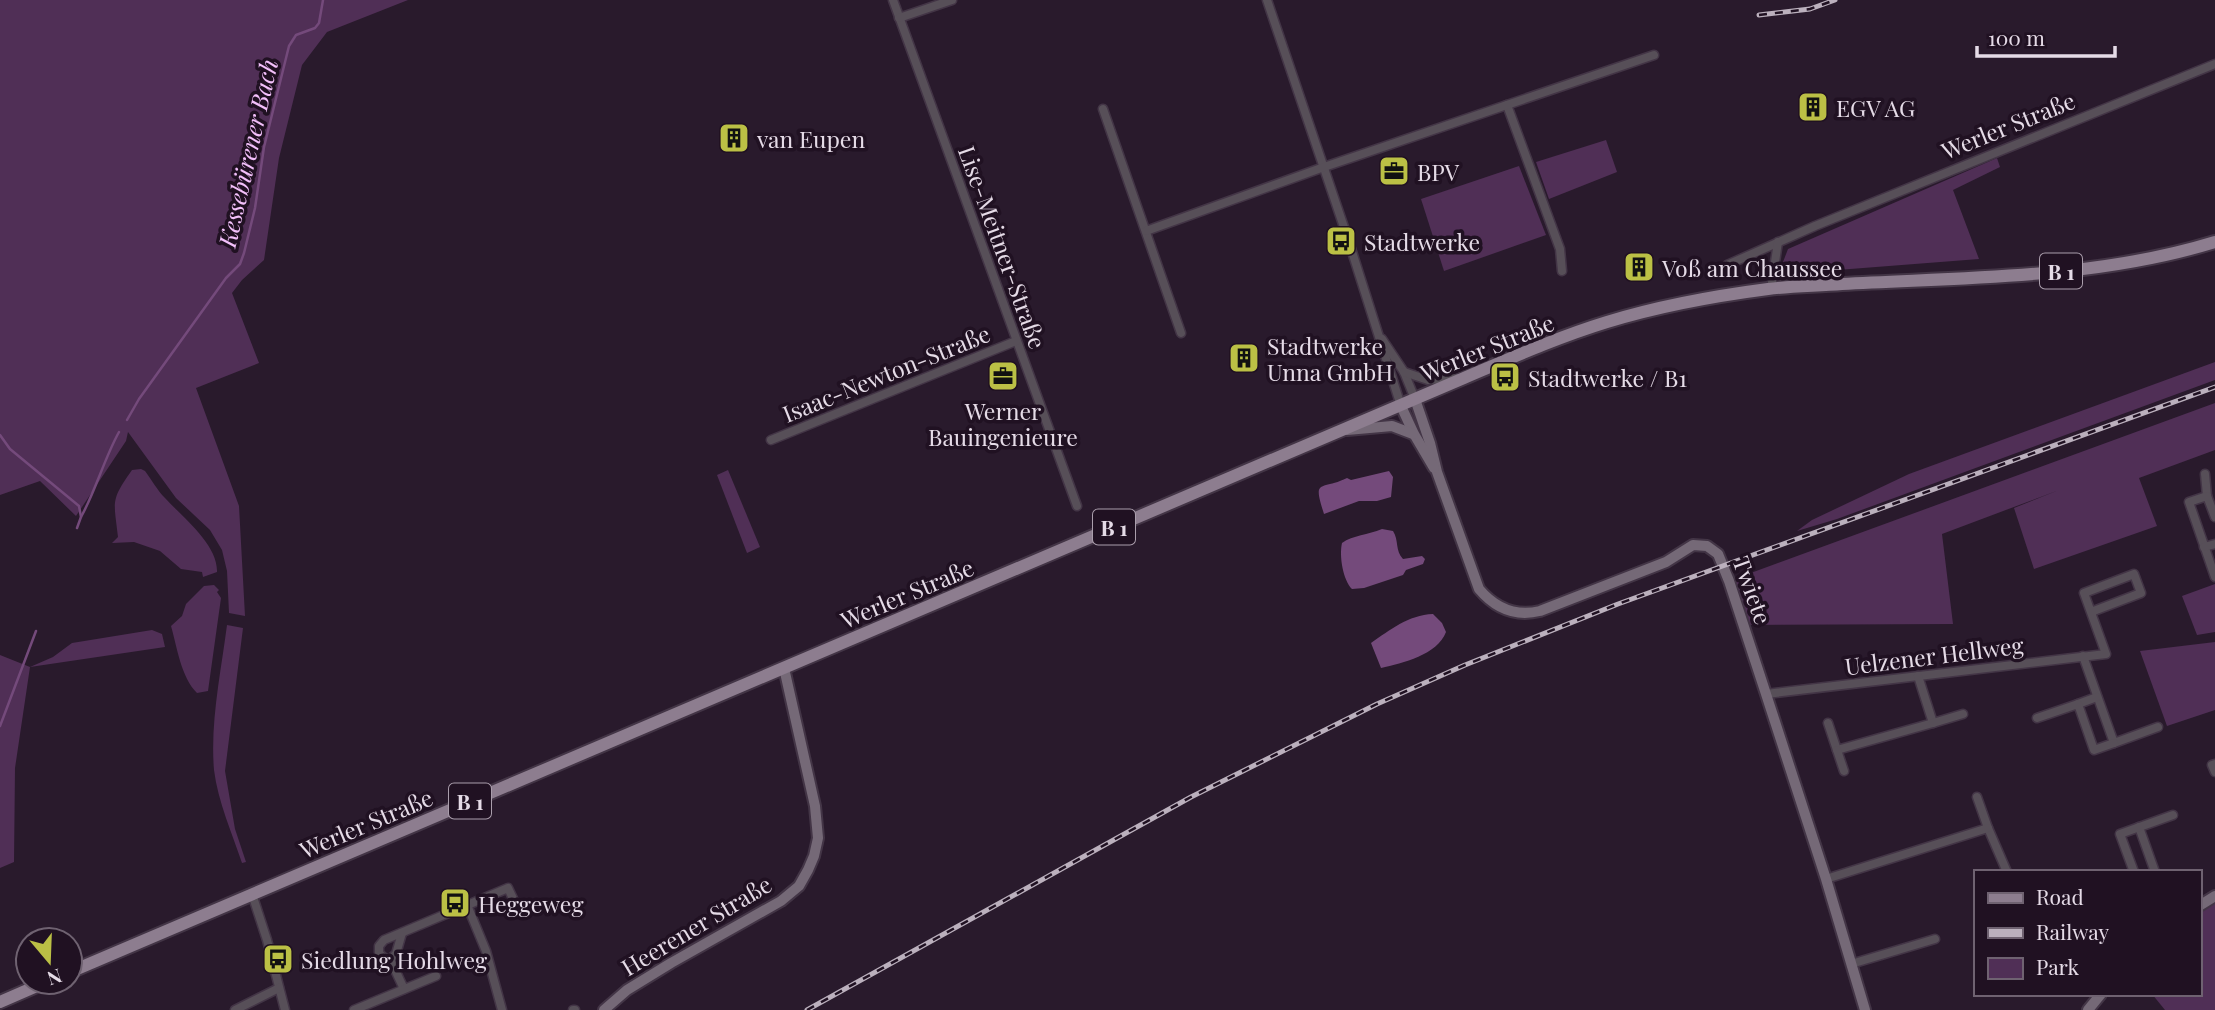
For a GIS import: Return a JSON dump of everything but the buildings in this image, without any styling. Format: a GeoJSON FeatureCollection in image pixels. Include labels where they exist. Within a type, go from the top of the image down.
{"type":"FeatureCollection","features":[{"type":"Feature","properties":{"kind":"main road","name":"Werler Straße"},"geometry":{"type":"LineString","coordinates":[[84,966],[1569,335],[1640,312],[1707,298],[1771,289],[2079,270],[2140,260],[2215,242]]}},
{"type":"Feature","properties":{"kind":"street","name":"Lise-Meitner-Straße"},"geometry":{"type":"LineString","coordinates":[[893,0],[1077,506]]}},
{"type":"Feature","properties":{"kind":"street"},"geometry":{"type":"LineString","coordinates":[[899,18],[952,0]]}},
{"type":"Feature","properties":{"kind":"street"},"geometry":{"type":"LineString","coordinates":[[1267,0],[1401,406]]}},
{"type":"Feature","properties":{"kind":"street"},"geometry":{"type":"LineString","coordinates":[[1146,231],[1324,167],[1654,55]]}},
{"type":"Feature","properties":{"kind":"street","name":"Werler Straße"},"geometry":{"type":"LineString","coordinates":[[1727,265],[2215,64]]}},
{"type":"Feature","properties":{"kind":"street"},"geometry":{"type":"LineString","coordinates":[[1507,105],[1560,249],[1562,271]]}},
{"type":"Feature","properties":{"kind":"street"},"geometry":{"type":"LineString","coordinates":[[1103,109],[1181,334]]}},
{"type":"Feature","properties":{"kind":"street"},"geometry":{"type":"LineString","coordinates":[[1771,289],[1778,242]]}},
{"type":"Feature","properties":{"kind":"street"},"geometry":{"type":"LineString","coordinates":[[1380,337],[1404,372],[1415,399]]}},
{"type":"Feature","properties":{"kind":"street","name":"Isaac-Newton-Straße"},"geometry":{"type":"LineString","coordinates":[[771,440],[1016,341]]}},
{"type":"Feature","properties":{"kind":"street"},"geometry":{"type":"LineString","coordinates":[[1404,372],[1428,380],[1464,378]]}},
{"type":"Feature","properties":{"kind":"street","name":"Twiete"},"geometry":{"type":"LineString","coordinates":[[1415,399],[1433,451],[1437,472],[1479,589],[1506,611],[1528,614],[1540,611],[1666,562],[1693,545],[1713,549],[1722,559],[1826,879],[1865,1010]]}},
{"type":"Feature","properties":{"kind":"street","name":"Twiete"},"geometry":{"type":"LineString","coordinates":[[1401,406],[1413,434],[1437,472]]}},
{"type":"Feature","properties":{"kind":"street"},"geometry":{"type":"LineString","coordinates":[[1345,430],[1392,426],[1413,434]]}},
{"type":"Feature","properties":{"kind":"street"},"geometry":{"type":"LineString","coordinates":[[2205,474],[2207,496],[2215,517]]}},
{"type":"Feature","properties":{"kind":"street"},"geometry":{"type":"LineString","coordinates":[[2207,496],[2189,502],[2215,577]]}},
{"type":"Feature","properties":{"kind":"street"},"geometry":{"type":"LineString","coordinates":[[2204,547],[2215,544]]}},
{"type":"Feature","properties":{"kind":"street"},"geometry":{"type":"LineString","coordinates":[[2134,574],[2141,593],[2091,612],[2084,593],[2134,574]]}},
{"type":"Feature","properties":{"kind":"street","name":"Uelzener Hellweg"},"geometry":{"type":"LineString","coordinates":[[1766,694],[2106,653],[2091,612]]}},
{"type":"Feature","properties":{"kind":"street"},"geometry":{"type":"LineString","coordinates":[[2083,656],[2114,743]]}},
{"type":"Feature","properties":{"kind":"street","name":"Heerener Straße"},"geometry":{"type":"LineString","coordinates":[[604,1010],[627,990],[781,901],[799,886],[808,870],[818,838],[815,806],[784,668]]}},
{"type":"Feature","properties":{"kind":"street"},"geometry":{"type":"LineString","coordinates":[[1918,676],[1933,723]]}},
{"type":"Feature","properties":{"kind":"street"},"geometry":{"type":"LineString","coordinates":[[2037,718],[2097,696]]}},
{"type":"Feature","properties":{"kind":"street"},"geometry":{"type":"LineString","coordinates":[[2078,704],[2094,750],[2158,727]]}},
{"type":"Feature","properties":{"kind":"street"},"geometry":{"type":"LineString","coordinates":[[1837,750],[1963,713]]}},
{"type":"Feature","properties":{"kind":"street"},"geometry":{"type":"LineString","coordinates":[[1828,723],[1844,771]]}},
{"type":"Feature","properties":{"kind":"street"},"geometry":{"type":"LineString","coordinates":[[2215,764],[2215,772]]}},
{"type":"Feature","properties":{"kind":"street"},"geometry":{"type":"LineString","coordinates":[[1978,797],[2006,870]]}},
{"type":"Feature","properties":{"kind":"street"},"geometry":{"type":"LineString","coordinates":[[2133,870],[2120,834],[2173,814]]}},
{"type":"Feature","properties":{"kind":"street"},"geometry":{"type":"LineString","coordinates":[[2139,827],[2154,870]]}},
{"type":"Feature","properties":{"kind":"street"},"geometry":{"type":"LineString","coordinates":[[1826,879],[1988,828]]}},
{"type":"Feature","properties":{"kind":"street"},"geometry":{"type":"LineString","coordinates":[[404,989],[390,959],[381,956],[379,946],[384,940],[508,888],[517,907]]}},
{"type":"Feature","properties":{"kind":"street"},"geometry":{"type":"LineString","coordinates":[[252,894],[285,1010]]}},
{"type":"Feature","properties":{"kind":"street"},"geometry":{"type":"LineString","coordinates":[[467,905],[486,951],[502,1010]]}},
{"type":"Feature","properties":{"kind":"street"},"geometry":{"type":"LineString","coordinates":[[390,959],[396,954],[402,933]]}},
{"type":"Feature","properties":{"kind":"street"},"geometry":{"type":"LineString","coordinates":[[1852,964],[1936,939]]}},
{"type":"Feature","properties":{"kind":"street"},"geometry":{"type":"LineString","coordinates":[[354,1010],[436,976]]}},
{"type":"Feature","properties":{"kind":"street"},"geometry":{"type":"LineString","coordinates":[[235,1010],[279,988]]}},
{"type":"Feature","properties":{"kind":"street"},"geometry":{"type":"LineString","coordinates":[[2088,1010],[2099,996]]}},
{"type":"Feature","properties":{"kind":"green space"},"geometry":{"type":"Polygon","coordinates":[[[0,0],[408,0],[327,32],[302,65],[279,158],[264,260],[232,293],[259,363],[196,388],[239,506],[245,616],[229,613],[227,571],[222,550],[210,530],[176,498],[128,432],[126,441],[76,516],[40,481],[0,495],[0,0]]]}},
{"type":"Feature","properties":{"kind":"green space"},"geometry":{"type":"Polygon","coordinates":[[[1606,140],[1617,172],[1549,199],[1536,162],[1606,140]]]}},
{"type":"Feature","properties":{"kind":"green space"},"geometry":{"type":"Polygon","coordinates":[[[1997,158],[2000,167],[1953,190],[1979,259],[1786,274],[1783,262],[1788,249],[1997,158]]]}},
{"type":"Feature","properties":{"kind":"green space"},"geometry":{"type":"Polygon","coordinates":[[[1519,166],[1546,235],[1444,271],[1421,199],[1519,166]]]}},
{"type":"Feature","properties":{"kind":"green space"},"geometry":{"type":"Polygon","coordinates":[[[2215,362],[2215,380],[1837,519],[1797,531],[1812,520],[1909,474],[2215,362]]]}},
{"type":"Feature","properties":{"kind":"green space"},"geometry":{"type":"Polygon","coordinates":[[[2215,403],[2215,450],[2139,478],[2157,526],[2034,569],[2014,508],[2059,490],[1942,534],[1953,624],[1743,625],[1729,581],[2215,403]]]}},
{"type":"Feature","properties":{"kind":"green space"},"geometry":{"type":"Polygon","coordinates":[[[141,469],[205,541],[212,551],[217,572],[203,577],[202,572],[181,569],[160,551],[134,542],[112,543],[118,537],[115,508],[117,495],[132,470],[141,469]]]}},
{"type":"Feature","properties":{"kind":"green space"},"geometry":{"type":"Polygon","coordinates":[[[728,470],[760,547],[747,553],[717,475],[728,470]]]}},
{"type":"Feature","properties":{"kind":"green space"},"geometry":{"type":"Polygon","coordinates":[[[2215,584],[2215,632],[2197,635],[2182,596],[2215,584]]]}},
{"type":"Feature","properties":{"kind":"green space"},"geometry":{"type":"Polygon","coordinates":[[[214,585],[221,598],[208,691],[197,693],[183,670],[171,626],[182,616],[186,604],[204,586],[214,585]]]}},
{"type":"Feature","properties":{"kind":"green space"},"geometry":{"type":"Polygon","coordinates":[[[227,625],[243,628],[225,771],[235,829],[246,862],[242,863],[222,806],[214,770],[215,715],[227,625]]]}},
{"type":"Feature","properties":{"kind":"green space"},"geometry":{"type":"Polygon","coordinates":[[[152,630],[162,634],[165,647],[30,667],[53,657],[72,643],[152,630]]]}},
{"type":"Feature","properties":{"kind":"green space"},"geometry":{"type":"Polygon","coordinates":[[[2215,642],[2215,710],[2167,726],[2140,651],[2215,642]]]}},
{"type":"Feature","properties":{"kind":"green space"},"geometry":{"type":"Polygon","coordinates":[[[0,655],[30,667],[15,768],[14,862],[0,868],[0,655]]]}},
{"type":"Feature","properties":{"kind":"green space"},"geometry":{"type":"Polygon","coordinates":[[[2215,896],[2215,1010],[2165,1010],[2154,996],[2201,996],[2201,905],[2215,896]]]}},
{"type":"Feature","properties":{"kind":"shaded area"},"geometry":{"type":"Polygon","coordinates":[[[1389,471],[1393,477],[1391,497],[1377,501],[1359,501],[1324,514],[1319,495],[1321,487],[1347,478],[1351,480],[1389,471]]]}},
{"type":"Feature","properties":{"kind":"shaded area"},"geometry":{"type":"Polygon","coordinates":[[[1382,529],[1393,531],[1403,559],[1422,556],[1425,559],[1423,564],[1406,570],[1403,575],[1364,588],[1352,589],[1342,568],[1342,543],[1382,529]]]}},
{"type":"Feature","properties":{"kind":"shaded area"},"geometry":{"type":"Polygon","coordinates":[[[1433,614],[1446,632],[1442,640],[1418,657],[1381,668],[1371,643],[1407,620],[1433,614]]]}},
{"type":"Feature","properties":{"kind":"waterway","name":"Kessebürener Bach"},"geometry":{"type":"LineString","coordinates":[[127,420],[139,399],[226,278],[240,264],[255,208],[264,147],[289,46],[296,35],[315,28],[319,23],[323,0]]}},
{"type":"Feature","properties":{"kind":"waterway","name":"Kessebürener Bach"},"geometry":{"type":"LineString","coordinates":[[81,517],[119,432]]}},
{"type":"Feature","properties":{"kind":"waterway"},"geometry":{"type":"LineString","coordinates":[[0,435],[10,449],[79,506],[81,517],[77,528]]}},
{"type":"Feature","properties":{"kind":"waterway"},"geometry":{"type":"LineString","coordinates":[[0,726],[36,631]]}},
{"type":"Feature","properties":{"kind":"railway"},"geometry":{"type":"LineString","coordinates":[[1759,15],[1810,9],[1835,0]]}},
{"type":"Feature","properties":{"kind":"railway"},"geometry":{"type":"LineString","coordinates":[[807,1010],[1191,797],[1377,704],[1465,665],[1618,604],[2215,387]]}},
{"type":"Feature","properties":{"kind":"place","name":"EGV AG"},"geometry":{"type":"Point","coordinates":[1813,107]}},
{"type":"Feature","properties":{"kind":"place","name":"van Eupen"},"geometry":{"type":"Point","coordinates":[734,138]}},
{"type":"Feature","properties":{"kind":"place","name":"BPV"},"geometry":{"type":"Point","coordinates":[1394,171]}},
{"type":"Feature","properties":{"kind":"place","name":"Stadtwerke"},"geometry":{"type":"Point","coordinates":[1341,241]}},
{"type":"Feature","properties":{"kind":"place","name":"Voß am Chaussee"},"geometry":{"type":"Point","coordinates":[1639,267]}},
{"type":"Feature","properties":{"kind":"place","name":"Stadtwerke Unna GmbH"},"geometry":{"type":"Point","coordinates":[1244,358]}},
{"type":"Feature","properties":{"kind":"place","name":"Werner Bauingenieure"},"geometry":{"type":"Point","coordinates":[1003,376]}},
{"type":"Feature","properties":{"kind":"place","name":"Stadtwerke / B1"},"geometry":{"type":"Point","coordinates":[1505,377]}},
{"type":"Feature","properties":{"kind":"place","name":"Heggeweg"},"geometry":{"type":"Point","coordinates":[455,903]}},
{"type":"Feature","properties":{"kind":"place","name":"Siedlung Hohlweg"},"geometry":{"type":"Point","coordinates":[278,959]}}]}
